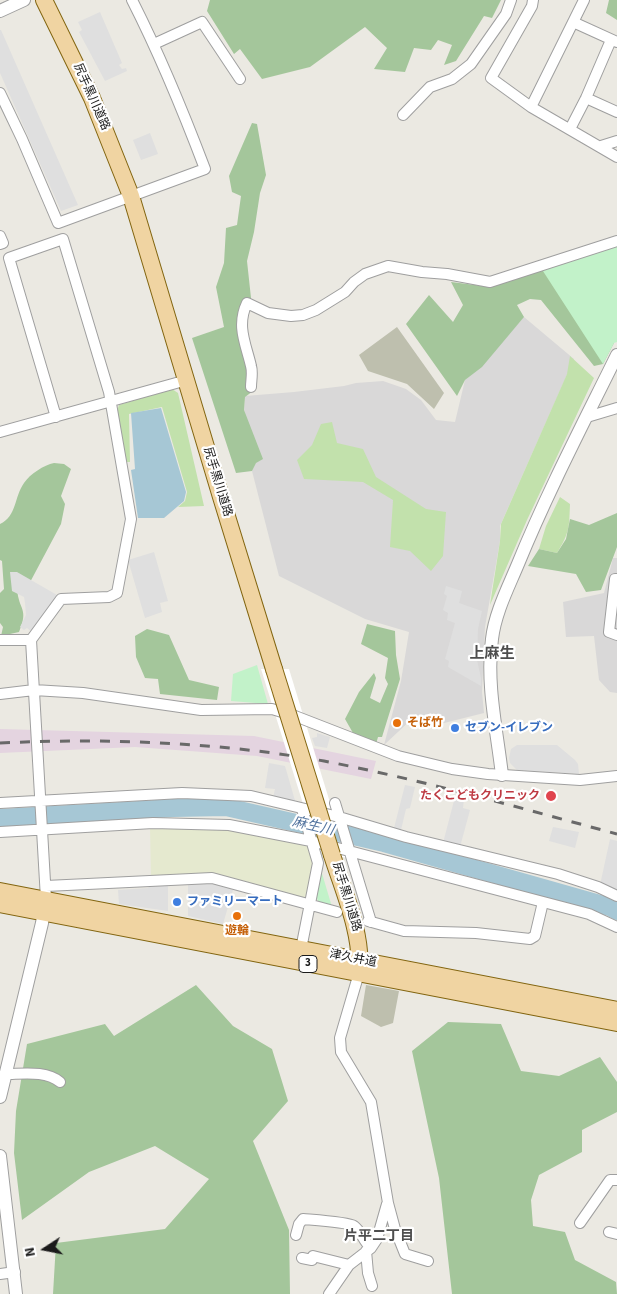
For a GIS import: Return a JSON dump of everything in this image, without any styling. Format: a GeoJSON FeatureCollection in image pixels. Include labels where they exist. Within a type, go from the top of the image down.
{"type":"FeatureCollection","features":[{"type":"Feature","properties":{"kind":"main road","name":"尻手黒川道路"},"geometry":{"type":"LineString","coordinates":[[46,0],[92,98],[132,196],[221,497],[358,939],[360,967]]}},
{"type":"Feature","properties":{"kind":"main road","name":"津久井道"},"geometry":{"type":"LineString","coordinates":[[0,890],[617,1023]]}},
{"type":"Feature","properties":{"kind":"main road","name":"津久井道"},"geometry":{"type":"LineString","coordinates":[[0,904],[45,900],[301,949],[360,967],[617,1010]]}},
{"type":"Feature","properties":{"kind":"street"},"geometry":{"type":"LineString","coordinates":[[0,11],[24,0]]}},
{"type":"Feature","properties":{"kind":"street"},"geometry":{"type":"LineString","coordinates":[[0,93],[58,223],[204,169],[181,106],[154,44],[132,0]]}},
{"type":"Feature","properties":{"kind":"street"},"geometry":{"type":"LineString","coordinates":[[403,114],[430,88],[452,79],[471,64],[506,14],[511,0]]}},
{"type":"Feature","properties":{"kind":"street"},"geometry":{"type":"LineString","coordinates":[[533,0],[532,6],[491,78],[531,107],[617,157]]}},
{"type":"Feature","properties":{"kind":"street"},"geometry":{"type":"LineString","coordinates":[[531,107],[583,0]]}},
{"type":"Feature","properties":{"kind":"street"},"geometry":{"type":"LineString","coordinates":[[154,44],[202,22],[240,79]]}},
{"type":"Feature","properties":{"kind":"street"},"geometry":{"type":"LineString","coordinates":[[570,129],[614,41],[573,22]]}},
{"type":"Feature","properties":{"kind":"street"},"geometry":{"type":"LineString","coordinates":[[586,98],[617,112]]}},
{"type":"Feature","properties":{"kind":"street"},"geometry":{"type":"LineString","coordinates":[[601,146],[617,141]]}},
{"type":"Feature","properties":{"kind":"street"},"geometry":{"type":"LineString","coordinates":[[0,236],[3,243],[0,244]]}},
{"type":"Feature","properties":{"kind":"street"},"geometry":{"type":"LineString","coordinates":[[0,1097],[4,1067],[45,900],[31,640],[61,599],[109,596],[117,593],[131,520],[107,384],[63,239],[9,258],[56,417]]}},
{"type":"Feature","properties":{"kind":"street"},"geometry":{"type":"LineString","coordinates":[[251,386],[252,368],[243,340],[241,324],[246,303],[268,313],[290,316],[303,315],[316,310],[345,292],[365,274],[388,266],[490,282],[617,242]]}},
{"type":"Feature","properties":{"kind":"street"},"geometry":{"type":"LineString","coordinates":[[502,775],[490,675],[492,637],[501,606],[524,548],[561,468],[617,356]]}},
{"type":"Feature","properties":{"kind":"street"},"geometry":{"type":"LineString","coordinates":[[0,431],[187,380]]}},
{"type":"Feature","properties":{"kind":"street"},"geometry":{"type":"LineString","coordinates":[[587,417],[617,408]]}},
{"type":"Feature","properties":{"kind":"street"},"geometry":{"type":"LineString","coordinates":[[617,579],[615,579],[609,632],[617,635]]}},
{"type":"Feature","properties":{"kind":"street"},"geometry":{"type":"LineString","coordinates":[[0,640],[31,640]]}},
{"type":"Feature","properties":{"kind":"street"},"geometry":{"type":"LineString","coordinates":[[0,694],[34,690],[83,694],[201,710],[272,709],[398,756],[452,769],[502,775],[580,780],[617,776]]}},
{"type":"Feature","properties":{"kind":"street"},"geometry":{"type":"LineString","coordinates":[[0,803],[40,805],[182,793],[252,796],[303,813],[558,874],[598,887],[617,896]]}},
{"type":"Feature","properties":{"kind":"street"},"geometry":{"type":"LineString","coordinates":[[335,803],[370,921],[404,931],[476,933],[530,939],[535,936],[543,902]]}},
{"type":"Feature","properties":{"kind":"street"},"geometry":{"type":"LineString","coordinates":[[301,949],[318,864],[303,813]]}},
{"type":"Feature","properties":{"kind":"street"},"geometry":{"type":"LineString","coordinates":[[0,832],[42,826],[191,822],[230,825],[310,838],[589,914],[617,926]]}},
{"type":"Feature","properties":{"kind":"street"},"geometry":{"type":"LineString","coordinates":[[45,900],[212,878],[337,912]]}},
{"type":"Feature","properties":{"kind":"street"},"geometry":{"type":"LineString","coordinates":[[360,967],[340,1038],[341,1052],[371,1102],[388,1204],[401,1247],[405,1254],[428,1261]]}},
{"type":"Feature","properties":{"kind":"street"},"geometry":{"type":"LineString","coordinates":[[4,1067],[47,1075],[54,1077],[60,1082]]}},
{"type":"Feature","properties":{"kind":"street"},"geometry":{"type":"LineString","coordinates":[[0,1156],[16,1294]]}},
{"type":"Feature","properties":{"kind":"street"},"geometry":{"type":"LineString","coordinates":[[580,1223],[610,1180],[617,1180]]}},
{"type":"Feature","properties":{"kind":"street"},"geometry":{"type":"LineString","coordinates":[[329,1294],[349,1265],[368,1250],[382,1227],[388,1204]]}},
{"type":"Feature","properties":{"kind":"street"},"geometry":{"type":"LineString","coordinates":[[296,1235],[299,1224],[303,1219],[353,1225],[360,1231],[368,1250],[368,1273],[372,1286]]}},
{"type":"Feature","properties":{"kind":"street"},"geometry":{"type":"LineString","coordinates":[[302,1258],[312,1260],[313,1256],[349,1265]]}},
{"type":"Feature","properties":{"kind":"street"},"geometry":{"type":"LineString","coordinates":[[0,1274],[14,1272]]}},
{"type":"Feature","properties":{"kind":"shaded area"},"geometry":{"type":"Polygon","coordinates":[[[100,12],[122,63],[119,65],[122,69],[126,68],[127,71],[105,81],[79,32],[82,30],[78,22],[100,12]]]}},
{"type":"Feature","properties":{"kind":"shaded area"},"geometry":{"type":"Polygon","coordinates":[[[0,30],[78,205],[61,211],[0,73],[0,30]]]}},
{"type":"Feature","properties":{"kind":"shaded area"},"geometry":{"type":"Polygon","coordinates":[[[150,133],[158,154],[141,160],[133,140],[150,133]]]}},
{"type":"Feature","properties":{"kind":"shaded area"},"geometry":{"type":"Polygon","coordinates":[[[524,317],[574,359],[500,526],[500,541],[485,627],[482,692],[484,713],[436,725],[413,718],[384,745],[401,681],[409,632],[365,619],[279,576],[252,471],[255,463],[244,410],[245,396],[383,381],[406,389],[421,400],[436,420],[455,422],[465,380],[524,317]]]}},
{"type":"Feature","properties":{"kind":"shaded area"},"geometry":{"type":"Polygon","coordinates":[[[397,327],[444,393],[434,409],[407,384],[368,371],[359,355],[397,327]]]}},
{"type":"Feature","properties":{"kind":"shaded area"},"geometry":{"type":"Polygon","coordinates":[[[154,552],[168,601],[160,603],[162,612],[145,618],[128,560],[154,552]]]}},
{"type":"Feature","properties":{"kind":"shaded area"},"geometry":{"type":"Polygon","coordinates":[[[613,558],[617,558],[617,693],[610,692],[599,680],[594,636],[566,637],[563,602],[604,593],[613,558]]]}},
{"type":"Feature","properties":{"kind":"shaded area"},"geometry":{"type":"Polygon","coordinates":[[[10,572],[17,572],[57,595],[33,633],[27,628],[24,630],[20,627],[26,615],[24,597],[12,591],[10,572]]]}},
{"type":"Feature","properties":{"kind":"shaded area"},"geometry":{"type":"Polygon","coordinates":[[[446,586],[462,591],[459,603],[482,611],[478,629],[477,660],[481,686],[448,667],[449,661],[445,659],[455,623],[447,620],[448,613],[443,610],[447,596],[444,594],[446,586]]]}},
{"type":"Feature","properties":{"kind":"shaded area"},"geometry":{"type":"Polygon","coordinates":[[[0,729],[254,736],[376,761],[371,779],[257,756],[135,747],[0,753],[0,729]]]}},
{"type":"Feature","properties":{"kind":"shaded area"},"geometry":{"type":"Polygon","coordinates":[[[317,733],[330,737],[327,748],[315,746],[312,738],[317,737],[317,733]]]}},
{"type":"Feature","properties":{"kind":"shaded area"},"geometry":{"type":"Polygon","coordinates":[[[517,745],[557,745],[575,760],[578,764],[579,774],[517,770],[510,763],[509,758],[511,749],[517,745]]]}},
{"type":"Feature","properties":{"kind":"shaded area"},"geometry":{"type":"Polygon","coordinates":[[[269,763],[285,766],[296,804],[273,798],[275,789],[265,788],[269,763]]]}},
{"type":"Feature","properties":{"kind":"shaded area"},"geometry":{"type":"Polygon","coordinates":[[[405,785],[415,787],[410,808],[406,809],[401,830],[394,828],[405,785]]]}},
{"type":"Feature","properties":{"kind":"shaded area"},"geometry":{"type":"Polygon","coordinates":[[[455,797],[464,799],[463,808],[470,810],[460,847],[443,843],[455,797]]]}},
{"type":"Feature","properties":{"kind":"shaded area"},"geometry":{"type":"Polygon","coordinates":[[[209,824],[308,842],[314,863],[305,899],[211,874],[151,877],[150,827],[209,824]]]}},
{"type":"Feature","properties":{"kind":"shaded area"},"geometry":{"type":"Polygon","coordinates":[[[553,827],[579,832],[575,848],[549,841],[553,827]]]}},
{"type":"Feature","properties":{"kind":"shaded area"},"geometry":{"type":"Polygon","coordinates":[[[610,839],[617,841],[617,893],[600,885],[610,839]]]}},
{"type":"Feature","properties":{"kind":"shaded area"},"geometry":{"type":"Polygon","coordinates":[[[213,882],[233,890],[223,924],[188,916],[188,884],[213,882]]]}},
{"type":"Feature","properties":{"kind":"shaded area"},"geometry":{"type":"Polygon","coordinates":[[[168,885],[168,911],[119,904],[118,890],[168,885]]]}},
{"type":"Feature","properties":{"kind":"shaded area"},"geometry":{"type":"Polygon","coordinates":[[[366,985],[399,991],[393,1023],[381,1027],[361,1016],[366,985]]]}},
{"type":"Feature","properties":{"kind":"green space"},"geometry":{"type":"Polygon","coordinates":[[[210,0],[501,0],[492,18],[484,16],[456,61],[444,65],[452,45],[438,40],[431,50],[414,48],[405,72],[374,69],[387,48],[365,27],[310,67],[262,79],[240,49],[234,54],[207,11],[210,0]]]}},
{"type":"Feature","properties":{"kind":"green space"},"geometry":{"type":"Polygon","coordinates":[[[609,0],[617,0],[617,20],[606,13],[609,0]]]}},
{"type":"Feature","properties":{"kind":"green space"},"geometry":{"type":"Polygon","coordinates":[[[252,123],[257,124],[266,175],[260,193],[247,261],[251,298],[244,332],[253,391],[245,397],[244,410],[263,459],[256,463],[252,471],[236,473],[192,338],[224,327],[216,287],[224,263],[226,228],[237,225],[241,196],[232,192],[229,176],[252,123]]]}},
{"type":"Feature","properties":{"kind":"green space"},"geometry":{"type":"Polygon","coordinates":[[[617,245],[617,342],[614,343],[603,364],[541,268],[617,245]]]}},
{"type":"Feature","properties":{"kind":"green space"},"geometry":{"type":"Polygon","coordinates":[[[541,268],[614,343],[603,364],[594,366],[541,300],[530,299],[517,305],[524,317],[482,367],[465,380],[457,396],[406,324],[429,295],[453,322],[463,305],[451,282],[483,286],[541,268]]]}},
{"type":"Feature","properties":{"kind":"green space"},"geometry":{"type":"Polygon","coordinates":[[[570,356],[594,378],[527,520],[490,605],[501,524],[567,374],[570,356]]]}},
{"type":"Feature","properties":{"kind":"green space"},"geometry":{"type":"Polygon","coordinates":[[[172,389],[178,393],[204,506],[178,507],[185,501],[187,492],[162,407],[129,414],[130,462],[125,462],[117,411],[119,405],[172,389]]]}},
{"type":"Feature","properties":{"kind":"green space"},"geometry":{"type":"Polygon","coordinates":[[[332,422],[337,443],[363,449],[376,477],[426,509],[446,512],[443,556],[431,571],[410,551],[390,547],[393,500],[363,482],[304,479],[297,460],[312,445],[321,424],[332,422]]]}},
{"type":"Feature","properties":{"kind":"green space"},"geometry":{"type":"Polygon","coordinates":[[[54,463],[64,464],[71,469],[61,496],[65,504],[61,524],[28,586],[17,589],[23,614],[19,632],[1,636],[3,627],[0,623],[0,593],[4,589],[2,561],[0,560],[0,524],[10,516],[21,488],[30,476],[54,463]]]}},
{"type":"Feature","properties":{"kind":"green space"},"geometry":{"type":"Polygon","coordinates":[[[560,497],[570,504],[567,534],[557,553],[539,549],[546,526],[560,497]]]}},
{"type":"Feature","properties":{"kind":"green space"},"geometry":{"type":"Polygon","coordinates":[[[617,513],[617,547],[601,590],[586,592],[576,574],[528,566],[539,549],[557,553],[566,539],[570,519],[589,525],[617,513]]]}},
{"type":"Feature","properties":{"kind":"green space"},"geometry":{"type":"Polygon","coordinates":[[[367,624],[395,631],[400,679],[382,737],[378,737],[376,744],[353,733],[345,719],[359,692],[374,673],[376,678],[370,698],[380,703],[388,684],[385,678],[388,658],[361,644],[367,624]]]}},
{"type":"Feature","properties":{"kind":"green space"},"geometry":{"type":"Polygon","coordinates":[[[147,629],[169,635],[189,680],[219,687],[217,700],[160,694],[158,679],[145,678],[136,657],[135,636],[147,629]]]}},
{"type":"Feature","properties":{"kind":"green space"},"geometry":{"type":"Polygon","coordinates":[[[257,665],[268,704],[231,701],[233,674],[257,665]]]}},
{"type":"Feature","properties":{"kind":"green space"},"geometry":{"type":"Polygon","coordinates":[[[321,870],[332,907],[318,901],[316,895],[321,870]]]}},
{"type":"Feature","properties":{"kind":"green space"},"geometry":{"type":"Polygon","coordinates":[[[196,985],[233,1026],[272,1049],[288,1101],[253,1141],[289,1230],[290,1294],[53,1294],[56,1243],[165,1229],[209,1179],[155,1146],[89,1172],[22,1220],[14,1153],[16,1111],[27,1044],[105,1024],[114,1036],[196,985]]]}},
{"type":"Feature","properties":{"kind":"green space"},"geometry":{"type":"Polygon","coordinates":[[[448,1022],[501,1024],[521,1071],[559,1076],[600,1057],[617,1082],[617,1112],[582,1130],[582,1152],[539,1175],[531,1200],[533,1226],[565,1232],[575,1260],[616,1282],[617,1294],[452,1294],[439,1178],[412,1051],[448,1022]]]}},
{"type":"Feature","properties":{"kind":"water"},"geometry":{"type":"Polygon","coordinates":[[[161,408],[186,492],[184,501],[164,518],[138,518],[131,470],[135,469],[131,413],[161,408]]]}},
{"type":"Feature","properties":{"kind":"pier"},"geometry":{"type":"Polygon","coordinates":[[[261,669],[289,669],[347,858],[318,852],[261,669]]]}},
{"type":"Feature","properties":{"kind":"waterway","name":"麻生川"},"geometry":{"type":"LineString","coordinates":[[0,818],[173,808],[226,807],[384,843],[610,907],[617,911]]}},
{"type":"Feature","properties":{"kind":"railway"},"geometry":{"type":"LineString","coordinates":[[0,743],[122,741],[243,749],[284,755],[324,761],[398,777],[617,834]]}},
{"type":"Feature","properties":{"kind":"place","name":"そば竹"},"geometry":{"type":"Point","coordinates":[397,723]}},
{"type":"Feature","properties":{"kind":"place","name":"セブン-イレブン"},"geometry":{"type":"Point","coordinates":[455,728]}},
{"type":"Feature","properties":{"kind":"place","name":"たくこどもクリニック"},"geometry":{"type":"Point","coordinates":[551,796]}},
{"type":"Feature","properties":{"kind":"place","name":"ファミリーマート"},"geometry":{"type":"Point","coordinates":[177,902]}},
{"type":"Feature","properties":{"kind":"place","name":"遊輪"},"geometry":{"type":"Point","coordinates":[237,916]}},
{"type":"Feature","properties":{"kind":"district","name":"上麻生"},"geometry":{"type":"Point","coordinates":[492,655]}},
{"type":"Feature","properties":{"kind":"district","name":"片平二丁目"},"geometry":{"type":"Point","coordinates":[379,1237]}}]}
